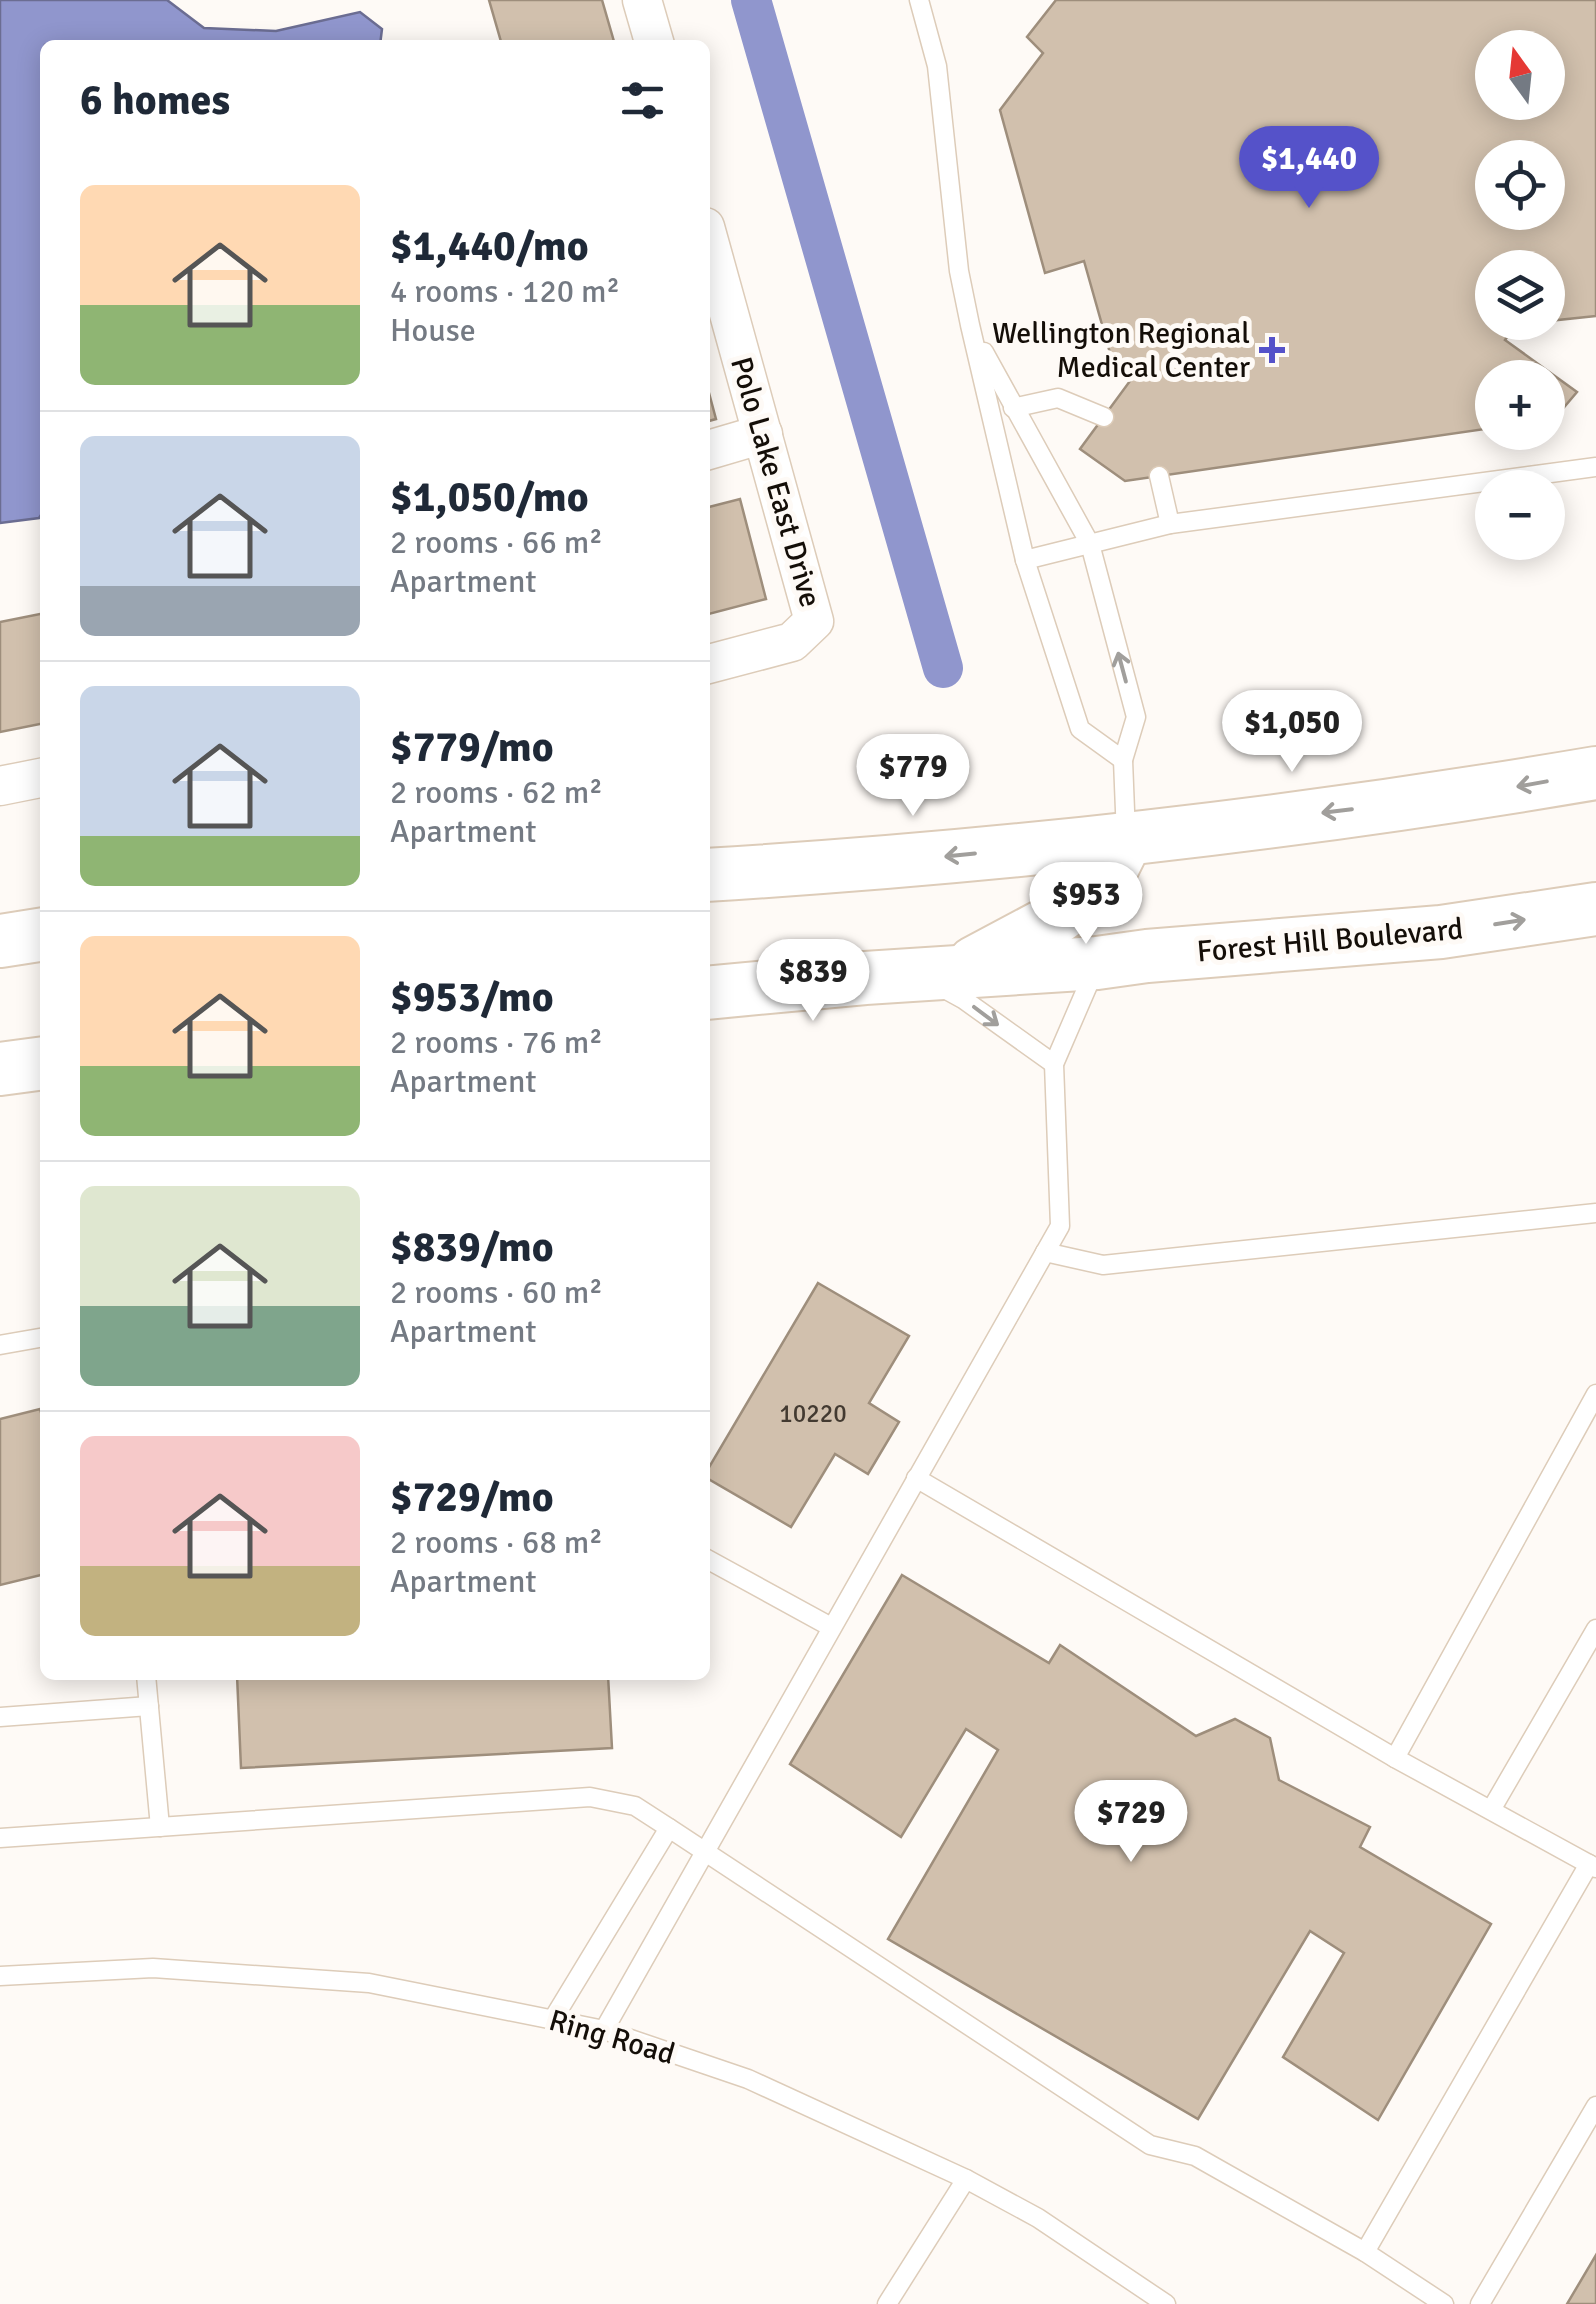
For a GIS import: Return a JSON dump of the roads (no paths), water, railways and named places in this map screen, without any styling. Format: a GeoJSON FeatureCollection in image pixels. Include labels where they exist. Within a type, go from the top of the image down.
{"type":"FeatureCollection","features":[{"type":"Feature","properties":{"kind":"main road"},"geometry":{"type":"LineString","coordinates":[[710,875],[861,866],[1126,838],[1469,794],[1596,773]]}},
{"type":"Feature","properties":{"kind":"main road"},"geometry":{"type":"LineString","coordinates":[[937,972],[1049,923],[1104,884],[1126,838]]}},
{"type":"Feature","properties":{"kind":"main road","name":"Forest Hill Boulevard"},"geometry":{"type":"LineString","coordinates":[[710,993],[1442,932],[1596,909]]}},
{"type":"Feature","properties":{"kind":"main road"},"geometry":{"type":"LineString","coordinates":[[0,942],[40,935]]}},
{"type":"Feature","properties":{"kind":"main road"},"geometry":{"type":"LineString","coordinates":[[0,1069],[40,1064]]}},
{"type":"Feature","properties":{"kind":"street"},"geometry":{"type":"LineString","coordinates":[[642,0],[654,40]]}},
{"type":"Feature","properties":{"kind":"street","name":"Polo Lake East Drive"},"geometry":{"type":"LineString","coordinates":[[710,259],[814,621],[792,642],[710,664]]}},
{"type":"Feature","properties":{"kind":"street"},"geometry":{"type":"LineString","coordinates":[[710,450],[762,434]]}},
{"type":"Feature","properties":{"kind":"street"},"geometry":{"type":"LineString","coordinates":[[0,786],[40,778]]}},
{"type":"Feature","properties":{"kind":"lane"},"geometry":{"type":"LineString","coordinates":[[919,0],[937,66],[960,271],[970,325],[1026,560],[1080,729],[1123,760]]}},
{"type":"Feature","properties":{"kind":"lane"},"geometry":{"type":"LineString","coordinates":[[970,325],[1012,408],[1090,544],[1136,717],[1123,760],[1126,838]]}},
{"type":"Feature","properties":{"kind":"lane"},"geometry":{"type":"LineString","coordinates":[[1012,408],[1058,398],[1104,417]]}},
{"type":"Feature","properties":{"kind":"lane"},"geometry":{"type":"LineString","coordinates":[[1026,560],[1170,524],[1596,467]]}},
{"type":"Feature","properties":{"kind":"lane"},"geometry":{"type":"LineString","coordinates":[[1158,476],[1170,524]]}},
{"type":"Feature","properties":{"kind":"lane"},"geometry":{"type":"LineString","coordinates":[[604,2030],[1060,1226],[1054,1064],[1098,962]]}},
{"type":"Feature","properties":{"kind":"lane"},"geometry":{"type":"LineString","coordinates":[[937,972],[963,998],[1054,1064]]}},
{"type":"Feature","properties":{"kind":"lane"},"geometry":{"type":"LineString","coordinates":[[1046,1252],[1103,1264],[1596,1214]]}},
{"type":"Feature","properties":{"kind":"lane"},"geometry":{"type":"LineString","coordinates":[[0,1346],[40,1338]]}},
{"type":"Feature","properties":{"kind":"lane"},"geometry":{"type":"LineString","coordinates":[[1395,1758],[1596,1394]]}},
{"type":"Feature","properties":{"kind":"lane"},"geometry":{"type":"LineString","coordinates":[[916,1478],[1395,1758],[1592,1866],[1365,2252]]}},
{"type":"Feature","properties":{"kind":"lane"},"geometry":{"type":"LineString","coordinates":[[710,1561],[831,1628]]}},
{"type":"Feature","properties":{"kind":"lane"},"geometry":{"type":"LineString","coordinates":[[1490,1810],[1596,1628]]}},
{"type":"Feature","properties":{"kind":"lane"},"geometry":{"type":"LineString","coordinates":[[146,1680],[160,1827]]}},
{"type":"Feature","properties":{"kind":"lane"},"geometry":{"type":"LineString","coordinates":[[0,1717],[149,1706]]}},
{"type":"Feature","properties":{"kind":"lane"},"geometry":{"type":"LineString","coordinates":[[0,1838],[590,1797],[635,1806],[1150,2146],[1195,2156],[1365,2252],[1444,2304]]}},
{"type":"Feature","properties":{"kind":"lane"},"geometry":{"type":"LineString","coordinates":[[553,2019],[669,1828]]}},
{"type":"Feature","properties":{"kind":"lane","name":"Ring Road"},"geometry":{"type":"LineString","coordinates":[[0,1976],[153,1968],[368,1982],[604,2030],[748,2079],[966,2178],[1038,2218],[1166,2304]]}},
{"type":"Feature","properties":{"kind":"lane"},"geometry":{"type":"LineString","coordinates":[[1480,2304],[1596,2106]]}},
{"type":"Feature","properties":{"kind":"lane"},"geometry":{"type":"LineString","coordinates":[[887,2304],[966,2178]]}},
{"type":"Feature","properties":{"kind":"water"},"geometry":{"type":"Polygon","coordinates":[[[0,0],[167,0],[204,28],[276,31],[360,12],[382,29],[381,40],[40,40],[40,516],[0,523],[0,0]]]}},
{"type":"Feature","properties":{"kind":"waterway"},"geometry":{"type":"LineString","coordinates":[[751,0],[943,668]]}},
{"type":"Feature","properties":{"kind":"place","name":"Wellington Regional Medical Center"},"geometry":{"type":"Point","coordinates":[1272,350]}}]}
